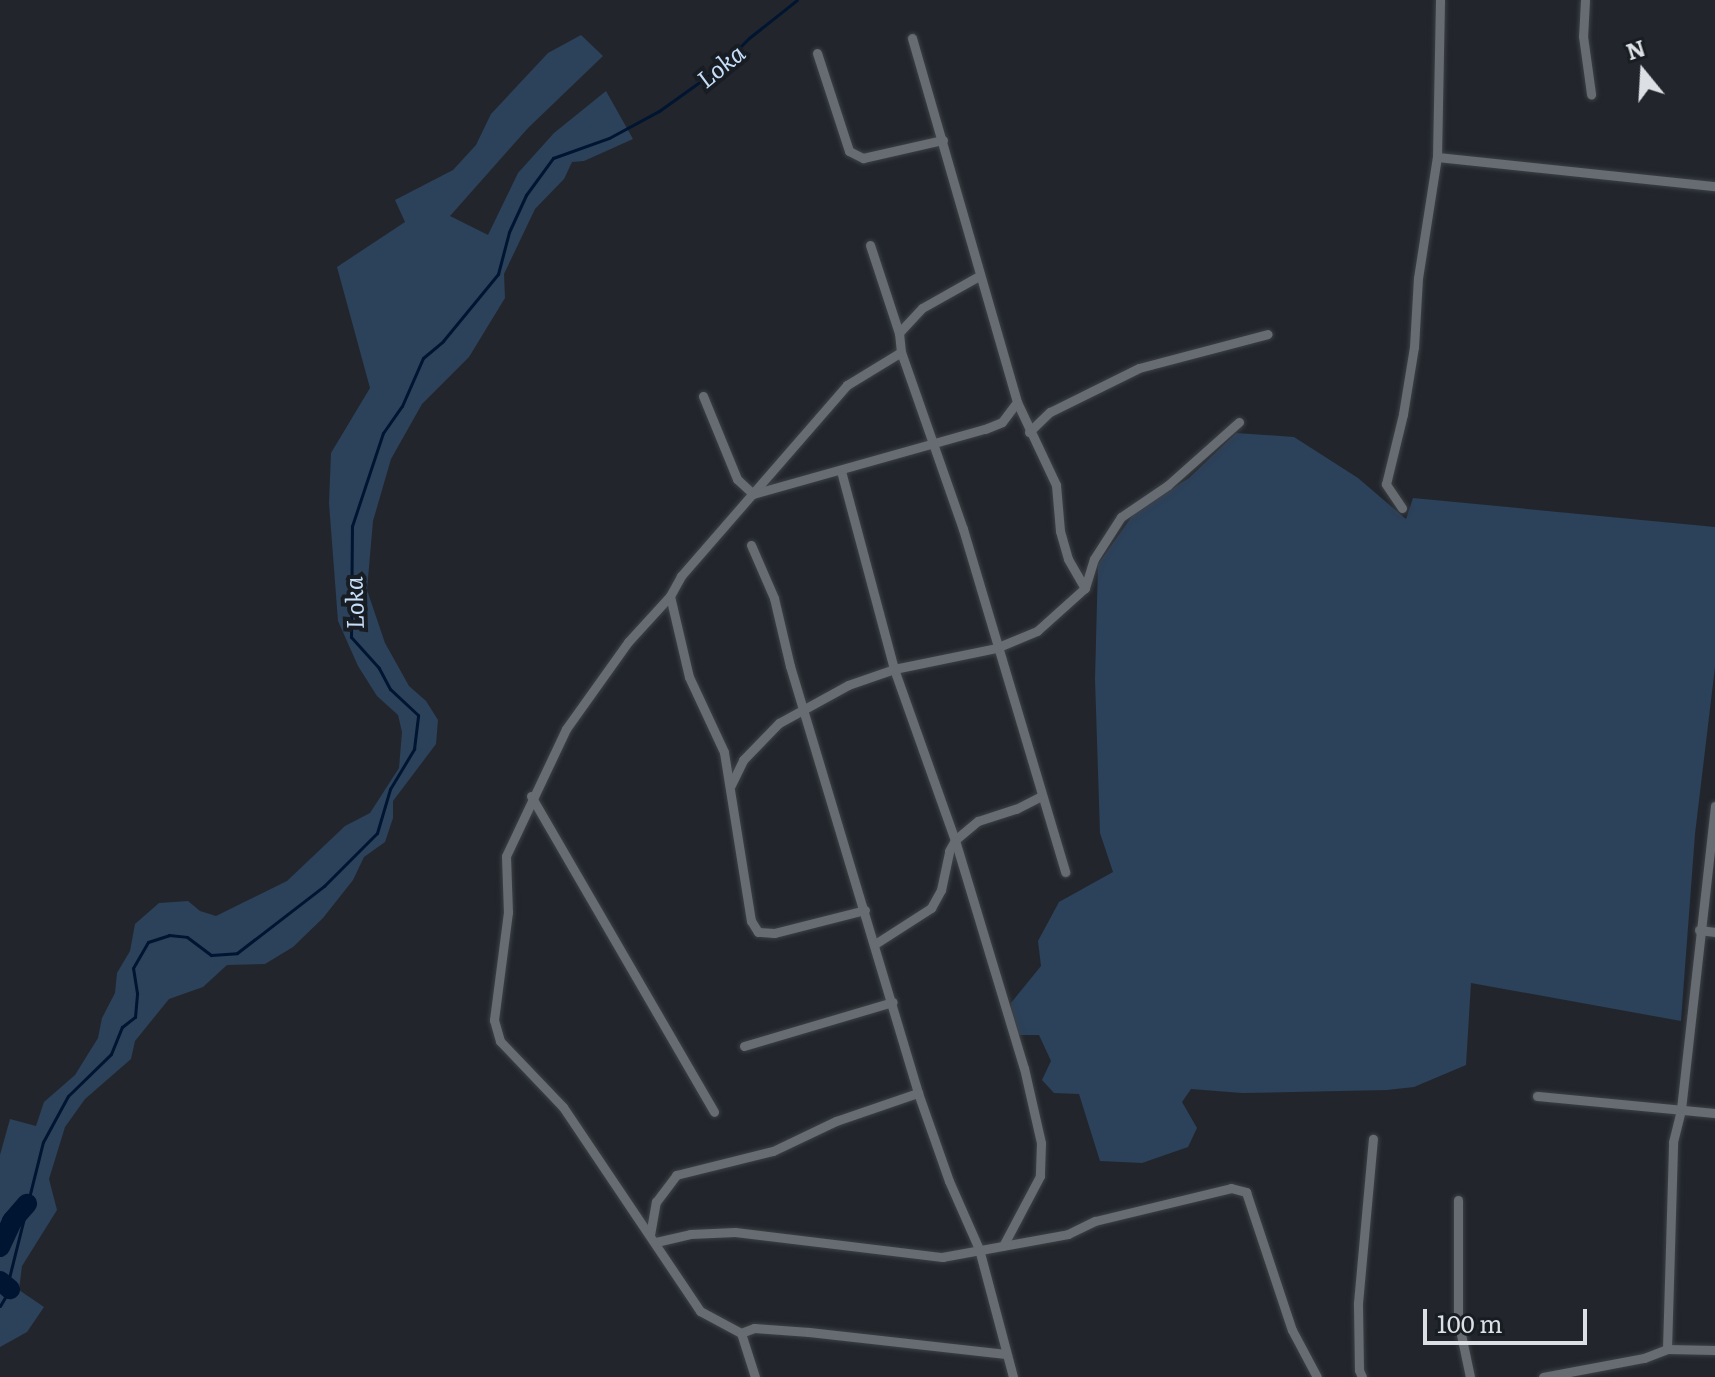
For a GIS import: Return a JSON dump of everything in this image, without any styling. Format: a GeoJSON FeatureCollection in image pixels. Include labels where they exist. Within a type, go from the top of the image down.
{"type":"FeatureCollection","features":[{"type":"Feature","properties":{"kind":"street"},"geometry":{"type":"LineString","coordinates":[[1402,508],[1386,484],[1403,414],[1414,347],[1418,278],[1437,157],[1440,0]]}},
{"type":"Feature","properties":{"kind":"street"},"geometry":{"type":"LineString","coordinates":[[1585,0],[1583,36],[1591,94]]}},
{"type":"Feature","properties":{"kind":"street"},"geometry":{"type":"LineString","coordinates":[[912,38],[1017,402],[1056,485],[1060,531],[1068,559],[1085,588]]}},
{"type":"Feature","properties":{"kind":"street"},"geometry":{"type":"LineString","coordinates":[[817,53],[849,151],[863,158],[943,140]]}},
{"type":"Feature","properties":{"kind":"street"},"geometry":{"type":"LineString","coordinates":[[1437,157],[1715,186]]}},
{"type":"Feature","properties":{"kind":"street"},"geometry":{"type":"LineString","coordinates":[[870,245],[899,333],[901,352],[963,529],[1065,872]]}},
{"type":"Feature","properties":{"kind":"street"},"geometry":{"type":"LineString","coordinates":[[899,333],[922,308],[979,276]]}},
{"type":"Feature","properties":{"kind":"street"},"geometry":{"type":"LineString","coordinates":[[1029,432],[1050,412],[1139,368],[1268,334]]}},
{"type":"Feature","properties":{"kind":"street"},"geometry":{"type":"LineString","coordinates":[[755,1377],[741,1333],[700,1311],[563,1107],[500,1041],[494,1020],[508,912],[506,856],[531,796],[566,729],[628,642],[670,596],[681,576],[847,385],[901,352]]}},
{"type":"Feature","properties":{"kind":"street"},"geometry":{"type":"LineString","coordinates":[[703,396],[737,479],[753,494]]}},
{"type":"Feature","properties":{"kind":"street"},"geometry":{"type":"LineString","coordinates":[[753,494],[1002,422],[1017,402]]}},
{"type":"Feature","properties":{"kind":"street"},"geometry":{"type":"LineString","coordinates":[[731,785],[743,760],[779,723],[848,685],[894,669],[996,648],[1037,631],[1085,588],[1094,559],[1121,517],[1168,485],[1239,422]]}},
{"type":"Feature","properties":{"kind":"street"},"geometry":{"type":"LineString","coordinates":[[841,471],[894,669],[955,840],[1024,1068],[1041,1143],[1040,1176],[1003,1246]]}},
{"type":"Feature","properties":{"kind":"street"},"geometry":{"type":"LineString","coordinates":[[751,545],[774,598],[803,708],[918,1093],[949,1181],[979,1249],[1013,1377]]}},
{"type":"Feature","properties":{"kind":"street"},"geometry":{"type":"LineString","coordinates":[[670,596],[689,677],[724,752],[751,921],[758,932],[774,933],[865,910]]}},
{"type":"Feature","properties":{"kind":"street"},"geometry":{"type":"LineString","coordinates":[[531,796],[714,1112]]}},
{"type":"Feature","properties":{"kind":"street"},"geometry":{"type":"LineString","coordinates":[[875,944],[931,908],[941,890],[949,851],[955,840],[978,821],[1041,796]]}},
{"type":"Feature","properties":{"kind":"street"},"geometry":{"type":"LineString","coordinates":[[1667,1349],[1673,1142],[1681,1109],[1699,930],[1715,812]]}},
{"type":"Feature","properties":{"kind":"street"},"geometry":{"type":"LineString","coordinates":[[1699,930],[1715,932]]}},
{"type":"Feature","properties":{"kind":"street"},"geometry":{"type":"LineString","coordinates":[[744,1046],[893,1002]]}},
{"type":"Feature","properties":{"kind":"street"},"geometry":{"type":"LineString","coordinates":[[653,1238],[656,1202],[676,1175],[773,1151],[836,1121],[918,1093]]}},
{"type":"Feature","properties":{"kind":"street"},"geometry":{"type":"LineString","coordinates":[[1537,1096],[1715,1113]]}},
{"type":"Feature","properties":{"kind":"street"},"geometry":{"type":"LineString","coordinates":[[1362,1377],[1359,1370],[1358,1303],[1373,1139]]}},
{"type":"Feature","properties":{"kind":"street"},"geometry":{"type":"LineString","coordinates":[[653,1238],[735,1232],[942,1257],[1068,1234],[1095,1221],[1231,1188],[1246,1192],[1292,1330],[1317,1377]]}},
{"type":"Feature","properties":{"kind":"street"},"geometry":{"type":"LineString","coordinates":[[1458,1200],[1458,1320],[1470,1377]]}},
{"type":"Feature","properties":{"kind":"street"},"geometry":{"type":"LineString","coordinates":[[741,1333],[754,1328],[809,1332],[1006,1354]]}},
{"type":"Feature","properties":{"kind":"street"},"geometry":{"type":"LineString","coordinates":[[1543,1377],[1644,1358],[1667,1349],[1715,1350]]}},
{"type":"Feature","properties":{"kind":"shaded area"},"geometry":{"type":"Polygon","coordinates":[[[581,35],[603,56],[528,128],[450,216],[488,235],[518,173],[554,133],[606,91],[633,139],[584,161],[572,162],[564,179],[535,209],[504,274],[505,298],[469,357],[422,404],[391,459],[373,521],[367,590],[385,643],[409,686],[426,701],[438,720],[436,744],[393,801],[393,818],[385,842],[364,857],[353,880],[323,918],[293,947],[265,964],[227,965],[203,987],[169,999],[135,1041],[131,1059],[85,1099],[65,1127],[49,1179],[57,1210],[22,1266],[19,1290],[44,1307],[27,1332],[0,1347],[0,1155],[10,1119],[36,1126],[44,1102],[75,1075],[98,1038],[102,1018],[115,993],[117,973],[130,951],[135,924],[159,903],[188,901],[200,911],[216,916],[287,881],[345,826],[370,813],[399,768],[402,732],[398,715],[377,696],[358,666],[338,621],[329,503],[331,453],[370,388],[337,267],[405,222],[395,200],[453,170],[476,145],[491,114],[548,53],[581,35]]]}},
{"type":"Feature","properties":{"kind":"shaded area"},"geometry":{"type":"Polygon","coordinates":[[[1236,433],[1294,437],[1358,478],[1406,519],[1413,498],[1715,527],[1715,667],[1695,834],[1681,1021],[1471,983],[1466,1065],[1414,1087],[1387,1090],[1242,1093],[1191,1089],[1182,1102],[1197,1128],[1188,1147],[1142,1163],[1100,1161],[1079,1094],[1054,1093],[1042,1080],[1051,1061],[1039,1035],[1014,1035],[1011,1003],[1041,966],[1038,941],[1059,902],[1113,872],[1100,833],[1095,679],[1098,564],[1135,512],[1189,478],[1236,433]]]}},
{"type":"Feature","properties":{"kind":"waterway","name":"Loka"},"geometry":{"type":"LineString","coordinates":[[0,1306],[10,1289],[8,1282],[43,1142],[68,1096],[111,1054],[122,1027],[135,1017],[137,993],[133,968],[148,942],[169,935],[187,937],[211,955],[237,953],[324,886],[377,833],[390,789],[414,749],[418,715],[390,689],[379,668],[351,637],[352,526],[383,433],[402,406],[423,358],[443,341],[498,274],[509,232],[526,195],[553,158],[609,138],[659,111],[719,68],[749,38],[797,0]]}},
{"type":"Feature","properties":{"kind":"waterway","name":"Loka"},"geometry":{"type":"LineString","coordinates":[[0,1247],[12,1221],[27,1204]]}},
{"type":"Feature","properties":{"kind":"waterway","name":"Loka"},"geometry":{"type":"LineString","coordinates":[[0,1281],[10,1289]]}}]}
